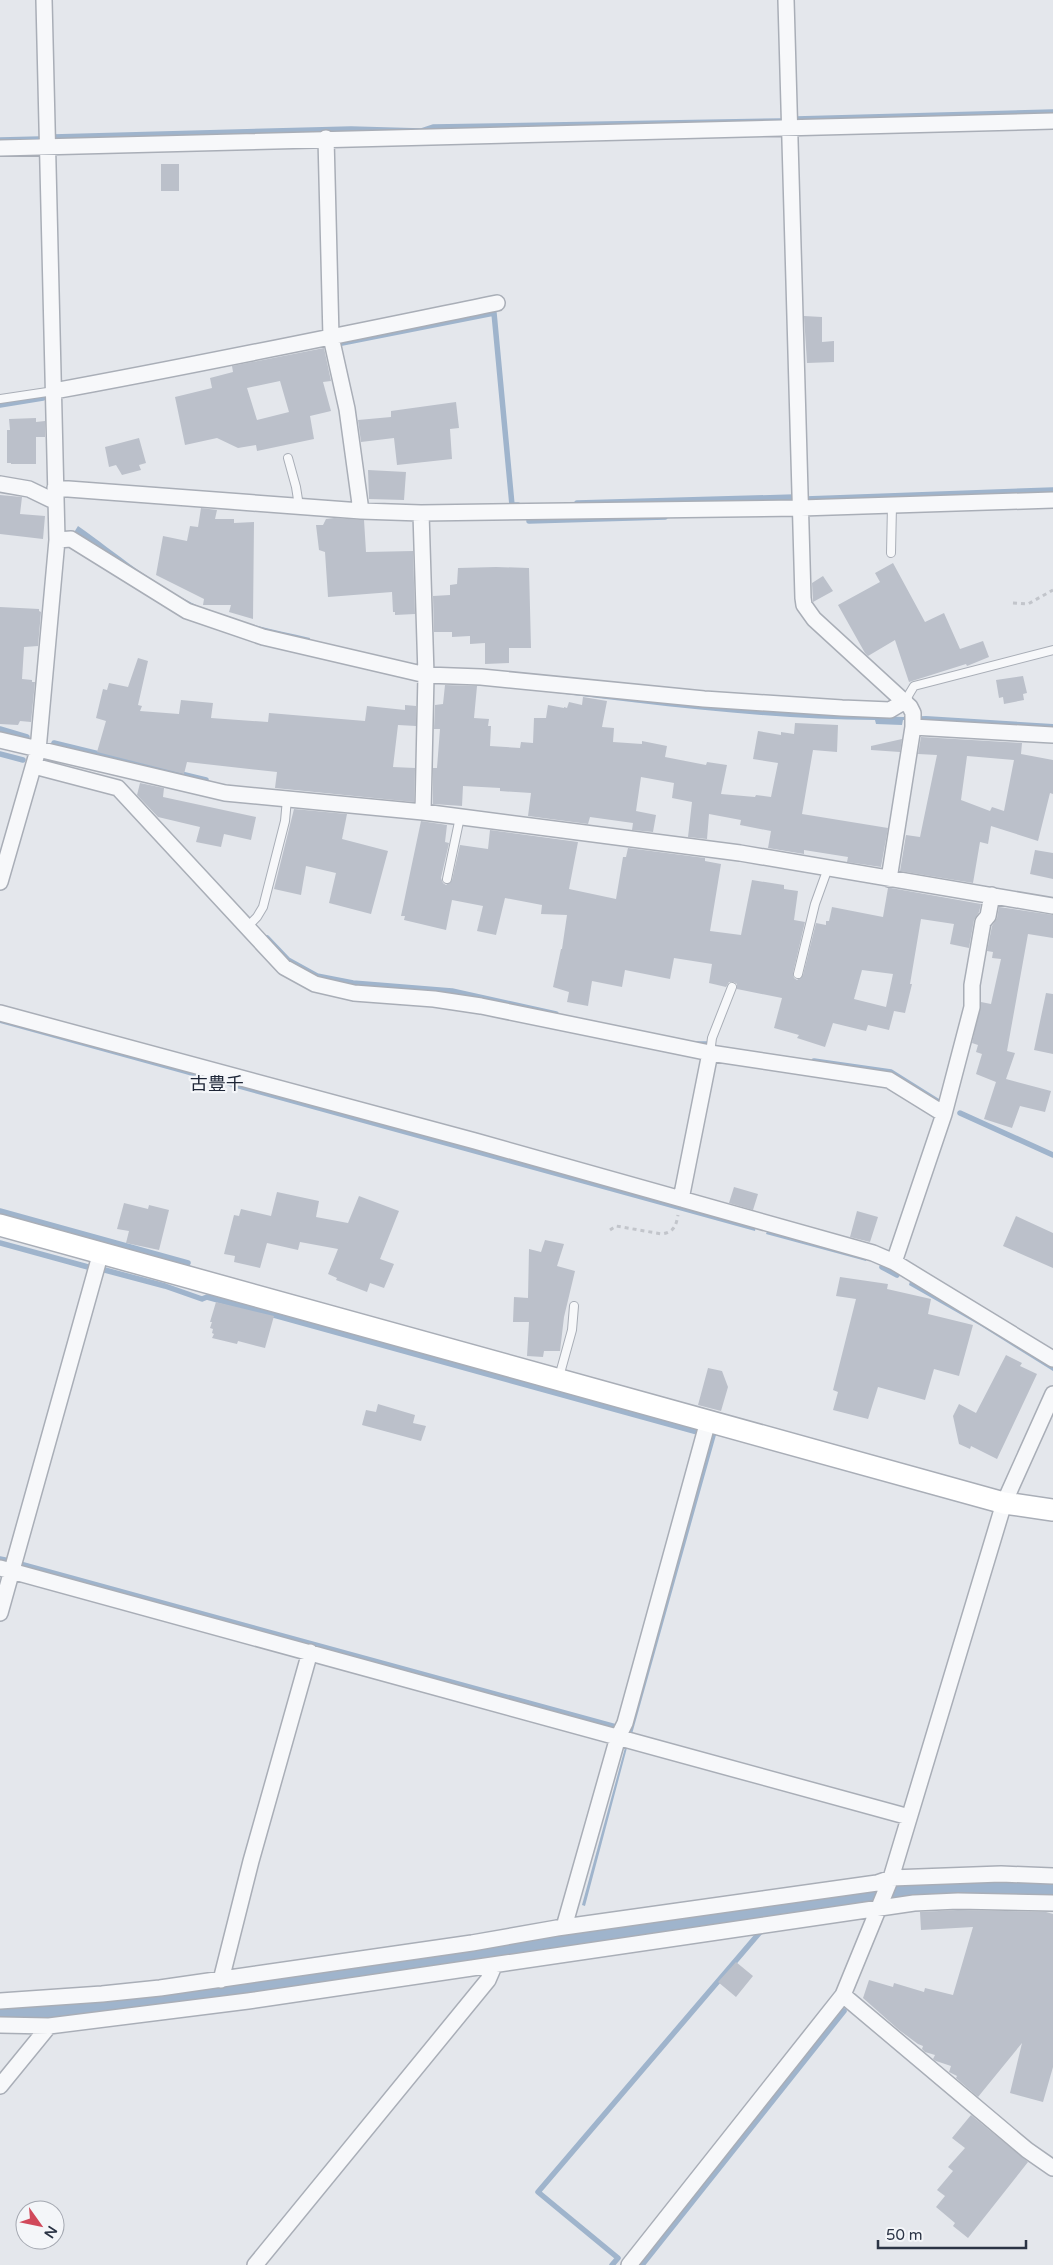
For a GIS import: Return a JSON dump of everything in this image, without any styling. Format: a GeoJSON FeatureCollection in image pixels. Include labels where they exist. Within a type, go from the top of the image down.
{"type":"FeatureCollection","features":[{"type":"Feature","properties":{"kind":"street"},"geometry":{"type":"LineString","coordinates":[[0,882],[38,750],[57,540],[44,0]]}},
{"type":"Feature","properties":{"kind":"street"},"geometry":{"type":"LineString","coordinates":[[786,0],[804,605],[814,619],[890,690],[910,714],[889,879]]}},
{"type":"Feature","properties":{"kind":"street"},"geometry":{"type":"LineString","coordinates":[[0,148],[326,138],[1053,121]]}},
{"type":"Feature","properties":{"kind":"street"},"geometry":{"type":"LineString","coordinates":[[326,138],[331,337],[347,409],[361,510]]}},
{"type":"Feature","properties":{"kind":"street"},"geometry":{"type":"LineString","coordinates":[[54,391],[177,369],[498,303]]}},
{"type":"Feature","properties":{"kind":"street"},"geometry":{"type":"LineString","coordinates":[[0,484],[55,495],[421,513],[801,508],[1053,500]]}},
{"type":"Feature","properties":{"kind":"street"},"geometry":{"type":"LineString","coordinates":[[421,513],[426,675],[423,812]]}},
{"type":"Feature","properties":{"kind":"street"},"geometry":{"type":"LineString","coordinates":[[57,540],[71,539],[187,611],[263,637],[426,675],[481,677],[704,699],[890,710],[1053,735]]}},
{"type":"Feature","properties":{"kind":"street"},"geometry":{"type":"LineString","coordinates":[[0,740],[225,793],[423,812],[740,854],[1053,906]]}},
{"type":"Feature","properties":{"kind":"street"},"geometry":{"type":"LineString","coordinates":[[34,766],[118,788],[284,967],[315,984],[354,993],[434,998],[710,1053],[889,1080],[944,1114]]}},
{"type":"Feature","properties":{"kind":"street"},"geometry":{"type":"LineString","coordinates":[[894,1262],[944,1114],[972,1007],[972,985],[983,922],[988,916],[992,896]]}},
{"type":"Feature","properties":{"kind":"street"},"geometry":{"type":"LineString","coordinates":[[0,1013],[466,1139],[679,1206],[873,1253],[894,1262],[1053,1359]]}},
{"type":"Feature","properties":{"kind":"street"},"geometry":{"type":"LineString","coordinates":[[679,1206],[710,1053]]}},
{"type":"Feature","properties":{"kind":"street"},"geometry":{"type":"LineString","coordinates":[[0,1225],[1004,1503],[1053,1510]]}},
{"type":"Feature","properties":{"kind":"street"},"geometry":{"type":"LineString","coordinates":[[0,1613],[6,1570],[101,1252]]}},
{"type":"Feature","properties":{"kind":"street"},"geometry":{"type":"LineString","coordinates":[[629,2265],[844,1995],[890,1881],[1004,1503],[1053,1394]]}},
{"type":"Feature","properties":{"kind":"street"},"geometry":{"type":"LineString","coordinates":[[564,1927],[618,1737],[625,1722],[708,1421]]}},
{"type":"Feature","properties":{"kind":"street"},"geometry":{"type":"LineString","coordinates":[[6,1570],[909,1817]]}},
{"type":"Feature","properties":{"kind":"street"},"geometry":{"type":"LineString","coordinates":[[221,1980],[251,1861],[310,1652]]}},
{"type":"Feature","properties":{"kind":"street"},"geometry":{"type":"LineString","coordinates":[[0,2000],[148,1989],[221,1980],[564,1927],[890,1881],[1001,1874],[1053,1876]]}},
{"type":"Feature","properties":{"kind":"street"},"geometry":{"type":"LineString","coordinates":[[0,2025],[49,2026],[152,2014],[494,1966],[880,1906],[958,1901],[1053,1902]]}},
{"type":"Feature","properties":{"kind":"street"},"geometry":{"type":"LineString","coordinates":[[255,2265],[488,1980],[494,1966]]}},
{"type":"Feature","properties":{"kind":"street"},"geometry":{"type":"LineString","coordinates":[[148,1989],[152,2014]]}},
{"type":"Feature","properties":{"kind":"street"},"geometry":{"type":"LineString","coordinates":[[844,1995],[1027,2150],[1053,2168]]}},
{"type":"Feature","properties":{"kind":"street"},"geometry":{"type":"LineString","coordinates":[[0,2086],[49,2026]]}},
{"type":"Feature","properties":{"kind":"lane"},"geometry":{"type":"LineString","coordinates":[[0,399],[54,391]]}},
{"type":"Feature","properties":{"kind":"lane"},"geometry":{"type":"LineString","coordinates":[[288,458],[296,486],[299,506]]}},
{"type":"Feature","properties":{"kind":"lane"},"geometry":{"type":"LineString","coordinates":[[892,505],[892,553]]}},
{"type":"Feature","properties":{"kind":"lane"},"geometry":{"type":"LineString","coordinates":[[910,714],[914,686],[1053,650]]}},
{"type":"Feature","properties":{"kind":"lane"},"geometry":{"type":"LineString","coordinates":[[247,927],[257,917],[263,907],[285,821],[287,799]]}},
{"type":"Feature","properties":{"kind":"lane"},"geometry":{"type":"LineString","coordinates":[[447,878],[460,817]]}},
{"type":"Feature","properties":{"kind":"lane"},"geometry":{"type":"LineString","coordinates":[[798,974],[815,904],[828,868]]}},
{"type":"Feature","properties":{"kind":"lane"},"geometry":{"type":"LineString","coordinates":[[710,1053],[712,1038],[732,987]]}},
{"type":"Feature","properties":{"kind":"lane"},"geometry":{"type":"LineString","coordinates":[[559,1379],[572,1330],[574,1306]]}},
{"type":"Feature","properties":{"kind":"path"},"geometry":{"type":"LineString","coordinates":[[1013,602],[1028,604],[1053,590]]}},
{"type":"Feature","properties":{"kind":"path"},"geometry":{"type":"LineString","coordinates":[[610,1230],[616,1226],[662,1234],[669,1233],[676,1226],[679,1206]]}},
{"type":"Feature","properties":{"kind":"water"},"geometry":{"type":"Polygon","coordinates":[[[78,526],[150,578],[180,597],[209,611],[237,621],[310,638],[309,643],[219,620],[147,582],[87,539],[80,539],[73,534],[78,526]]]}},
{"type":"Feature","properties":{"kind":"water"},"geometry":{"type":"Polygon","coordinates":[[[499,686],[776,712],[903,717],[926,716],[1053,724],[1053,728],[903,720],[902,725],[876,724],[875,720],[734,713],[499,686]]]}},
{"type":"Feature","properties":{"kind":"water"},"geometry":{"type":"Polygon","coordinates":[[[0,1019],[756,1226],[755,1231],[0,1023],[0,1019]]]}},
{"type":"Feature","properties":{"kind":"water"},"geometry":{"type":"Polygon","coordinates":[[[768,1229],[867,1257],[866,1261],[766,1234],[768,1229]]]}},
{"type":"Feature","properties":{"kind":"water"},"geometry":{"type":"Polygon","coordinates":[[[910,1281],[985,1323],[1053,1366],[1053,1371],[981,1326],[909,1285],[910,1281]]]}},
{"type":"Feature","properties":{"kind":"water"},"geometry":{"type":"Polygon","coordinates":[[[713,1435],[716,1435],[632,1734],[628,1733],[713,1435]]]}},
{"type":"Feature","properties":{"kind":"water"},"geometry":{"type":"Polygon","coordinates":[[[626,1744],[628,1744],[585,1906],[582,1905],[626,1744]]]}},
{"type":"Feature","properties":{"kind":"water"},"geometry":{"type":"Polygon","coordinates":[[[1053,1878],[1053,1897],[943,1896],[364,1980],[51,2019],[0,2021],[0,2005],[898,1884],[1053,1878]]]}},
{"type":"Feature","properties":{"kind":"building"},"geometry":{"type":"Polygon","coordinates":[[[161,164],[179,164],[179,191],[161,191],[161,164]]]}},
{"type":"Feature","properties":{"kind":"building"},"geometry":{"type":"Polygon","coordinates":[[[804,316],[822,317],[822,342],[834,341],[834,362],[807,363],[804,316]]]}},
{"type":"Feature","properties":{"kind":"building"},"geometry":{"type":"Polygon","coordinates":[[[324,348],[331,381],[323,382],[331,411],[310,416],[314,439],[257,451],[256,445],[238,448],[217,438],[185,445],[175,397],[212,388],[210,378],[233,372],[232,366],[324,348]],[[280,381],[247,388],[257,420],[289,412],[280,381]]]}},
{"type":"Feature","properties":{"kind":"building"},"geometry":{"type":"Polygon","coordinates":[[[456,402],[459,428],[450,429],[452,459],[397,465],[394,438],[361,442],[358,420],[391,417],[391,411],[456,402]]]}},
{"type":"Feature","properties":{"kind":"building"},"geometry":{"type":"Polygon","coordinates":[[[36,418],[36,422],[45,421],[45,437],[36,437],[36,464],[7,463],[9,419],[36,418]]]}},
{"type":"Feature","properties":{"kind":"building"},"geometry":{"type":"Polygon","coordinates":[[[139,438],[146,463],[139,465],[141,470],[122,475],[116,465],[109,467],[105,447],[139,438]]]}},
{"type":"Feature","properties":{"kind":"building"},"geometry":{"type":"Polygon","coordinates":[[[368,470],[406,472],[404,500],[369,499],[368,470]]]}},
{"type":"Feature","properties":{"kind":"building"},"geometry":{"type":"Polygon","coordinates":[[[0,495],[22,497],[20,514],[45,516],[43,539],[0,534],[0,495]]]}},
{"type":"Feature","properties":{"kind":"building"},"geometry":{"type":"Polygon","coordinates":[[[201,508],[217,510],[215,519],[234,519],[234,523],[254,522],[253,619],[229,612],[231,605],[203,605],[204,599],[156,575],[163,536],[187,541],[190,526],[198,527],[201,508]]]}},
{"type":"Feature","properties":{"kind":"building"},"geometry":{"type":"Polygon","coordinates":[[[326,519],[364,520],[366,552],[413,551],[415,614],[395,615],[395,612],[393,612],[392,592],[328,597],[325,552],[319,550],[316,525],[323,525],[326,519]]]}},
{"type":"Feature","properties":{"kind":"building"},"geometry":{"type":"Polygon","coordinates":[[[893,563],[925,622],[944,613],[960,649],[983,641],[989,657],[967,666],[966,664],[909,682],[895,640],[868,656],[838,605],[880,582],[875,573],[893,563]]]}},
{"type":"Feature","properties":{"kind":"building"},"geometry":{"type":"Polygon","coordinates":[[[458,568],[529,568],[531,648],[509,648],[509,663],[485,664],[485,643],[470,644],[470,636],[452,637],[452,632],[434,632],[433,596],[450,595],[450,585],[457,584],[458,568]]]}},
{"type":"Feature","properties":{"kind":"building"},"geometry":{"type":"Polygon","coordinates":[[[823,576],[833,591],[813,602],[812,583],[823,576]]]}},
{"type":"Feature","properties":{"kind":"building"},"geometry":{"type":"Polygon","coordinates":[[[0,607],[39,609],[41,612],[38,646],[24,647],[22,679],[35,682],[31,722],[20,721],[18,725],[0,724],[0,607]]]}},
{"type":"Feature","properties":{"kind":"building"},"geometry":{"type":"Polygon","coordinates":[[[138,658],[148,661],[138,705],[142,706],[140,711],[179,714],[181,700],[213,703],[211,718],[268,722],[269,713],[365,721],[367,706],[405,710],[405,705],[416,706],[416,726],[398,725],[393,767],[415,768],[414,802],[275,788],[277,772],[187,762],[184,774],[97,752],[106,721],[96,718],[103,689],[107,690],[109,683],[128,687],[138,658]]]}},
{"type":"Feature","properties":{"kind":"building"},"geometry":{"type":"Polygon","coordinates":[[[1023,676],[1027,693],[1023,694],[1024,700],[1004,704],[1003,697],[999,698],[996,680],[1023,676]]]}},
{"type":"Feature","properties":{"kind":"building"},"geometry":{"type":"Polygon","coordinates":[[[445,685],[477,686],[474,718],[489,719],[488,726],[491,726],[490,746],[520,748],[521,742],[533,743],[534,718],[546,718],[548,705],[567,708],[569,702],[582,705],[583,697],[607,701],[602,727],[614,728],[613,742],[642,744],[642,741],[667,746],[665,757],[706,765],[707,762],[727,765],[721,794],[771,797],[778,763],[753,759],[758,731],[781,735],[781,732],[794,734],[795,723],[838,725],[837,752],[813,750],[802,814],[888,828],[881,867],[847,862],[848,857],[804,850],[804,854],[768,848],[771,831],[740,825],[741,820],[709,814],[707,839],[688,837],[692,802],[672,798],[674,783],[641,777],[636,811],[656,815],[653,832],[632,830],[633,823],[590,817],[588,824],[528,816],[531,793],[500,791],[500,788],[463,786],[462,806],[433,804],[433,768],[437,768],[440,729],[434,729],[435,705],[443,704],[445,685]]]}},
{"type":"Feature","properties":{"kind":"building"},"geometry":{"type":"Polygon","coordinates":[[[921,737],[1022,743],[1021,754],[1053,760],[1053,794],[1050,793],[1038,841],[991,826],[988,844],[980,842],[973,883],[900,871],[906,835],[920,837],[937,755],[918,754],[921,737]],[[967,756],[961,800],[990,811],[992,807],[1004,811],[1014,760],[967,756]]]}},
{"type":"Feature","properties":{"kind":"building"},"geometry":{"type":"Polygon","coordinates":[[[902,739],[900,752],[871,750],[871,746],[902,739]]]}},
{"type":"Feature","properties":{"kind":"building"},"geometry":{"type":"Polygon","coordinates":[[[140,783],[164,788],[163,797],[256,817],[251,840],[224,834],[221,847],[196,842],[200,827],[158,817],[137,795],[140,783]]]}},
{"type":"Feature","properties":{"kind":"building"},"geometry":{"type":"Polygon","coordinates":[[[294,809],[347,814],[342,839],[388,851],[371,914],[329,903],[336,873],[306,866],[301,895],[274,889],[294,809]]]}},
{"type":"Feature","properties":{"kind":"building"},"geometry":{"type":"Polygon","coordinates":[[[421,821],[447,825],[445,842],[449,843],[441,878],[446,885],[452,880],[460,845],[488,849],[490,830],[578,842],[569,889],[616,899],[623,857],[626,857],[628,848],[705,858],[705,861],[721,864],[710,931],[741,935],[752,880],[784,885],[784,889],[798,891],[794,920],[805,922],[793,973],[794,978],[797,980],[803,975],[816,923],[826,925],[826,921],[829,921],[832,907],[883,917],[888,888],[981,904],[974,920],[969,948],[950,944],[954,924],[921,919],[910,984],[912,984],[905,1013],[894,1011],[889,1030],[868,1025],[866,1031],[833,1023],[825,1047],[797,1038],[799,1035],[774,1028],[782,998],[737,989],[737,984],[734,982],[729,982],[726,987],[709,983],[712,964],[674,958],[670,979],[625,970],[622,987],[592,981],[588,1006],[567,1002],[569,992],[553,987],[562,949],[567,915],[541,914],[542,905],[505,898],[496,935],[477,931],[483,906],[452,900],[446,930],[404,920],[405,916],[401,916],[421,821]],[[862,970],[854,999],[886,1007],[893,974],[862,970]]]}},
{"type":"Feature","properties":{"kind":"building"},"geometry":{"type":"Polygon","coordinates":[[[1035,850],[1053,853],[1053,879],[1030,874],[1035,850]]]}},
{"type":"Feature","properties":{"kind":"building"},"geometry":{"type":"Polygon","coordinates":[[[999,907],[1053,915],[1053,938],[1028,934],[1007,1051],[1015,1053],[1006,1079],[1051,1091],[1045,1112],[1020,1106],[1012,1128],[984,1119],[996,1082],[976,1074],[982,1054],[976,1052],[978,1045],[972,1043],[981,1002],[991,1004],[1001,959],[992,958],[993,952],[987,951],[992,926],[997,918],[999,907]]]}},
{"type":"Feature","properties":{"kind":"building"},"geometry":{"type":"Polygon","coordinates":[[[1046,993],[1053,994],[1053,1054],[1034,1050],[1046,993]]]}},
{"type":"Feature","properties":{"kind":"building"},"geometry":{"type":"Polygon","coordinates":[[[734,1187],[758,1194],[753,1210],[729,1203],[734,1187]]]}},
{"type":"Feature","properties":{"kind":"building"},"geometry":{"type":"Polygon","coordinates":[[[277,1192],[319,1201],[316,1217],[348,1223],[359,1196],[399,1211],[380,1259],[394,1264],[384,1288],[370,1283],[367,1292],[336,1280],[337,1278],[328,1274],[338,1249],[300,1242],[298,1250],[267,1243],[260,1268],[234,1262],[235,1256],[224,1254],[234,1215],[239,1216],[241,1209],[271,1216],[277,1192]]]}},
{"type":"Feature","properties":{"kind":"building"},"geometry":{"type":"Polygon","coordinates":[[[124,1203],[148,1209],[149,1205],[169,1210],[159,1250],[126,1243],[129,1231],[117,1229],[124,1203]]]}},
{"type":"Feature","properties":{"kind":"building"},"geometry":{"type":"Polygon","coordinates":[[[857,1211],[878,1217],[870,1242],[850,1237],[857,1211]]]}},
{"type":"Feature","properties":{"kind":"building"},"geometry":{"type":"Polygon","coordinates":[[[1016,1216],[1053,1233],[1053,1268],[1003,1246],[1016,1216]]]}},
{"type":"Feature","properties":{"kind":"building"},"geometry":{"type":"Polygon","coordinates":[[[545,1240],[564,1244],[557,1266],[575,1271],[564,1317],[560,1351],[544,1351],[543,1357],[527,1356],[529,1322],[513,1322],[514,1297],[528,1298],[529,1249],[541,1252],[545,1240]]]}},
{"type":"Feature","properties":{"kind":"building"},"geometry":{"type":"Polygon","coordinates":[[[840,1277],[888,1284],[887,1289],[931,1299],[928,1314],[973,1325],[959,1376],[934,1369],[925,1400],[878,1387],[868,1419],[833,1410],[838,1392],[833,1390],[856,1299],[836,1296],[840,1277]]]}},
{"type":"Feature","properties":{"kind":"building"},"geometry":{"type":"Polygon","coordinates":[[[216,1302],[274,1316],[265,1348],[238,1341],[237,1344],[212,1338],[214,1334],[212,1333],[213,1329],[210,1328],[212,1322],[210,1322],[216,1302]]]}},
{"type":"Feature","properties":{"kind":"building"},"geometry":{"type":"Polygon","coordinates":[[[1006,1355],[1022,1363],[1020,1366],[1037,1374],[997,1459],[971,1446],[970,1449],[959,1444],[953,1416],[959,1404],[976,1413],[1006,1355]]]}},
{"type":"Feature","properties":{"kind":"building"},"geometry":{"type":"Polygon","coordinates":[[[708,1368],[722,1371],[728,1387],[721,1411],[698,1405],[708,1368]]]}},
{"type":"Feature","properties":{"kind":"building"},"geometry":{"type":"Polygon","coordinates":[[[378,1404],[415,1415],[413,1423],[426,1426],[421,1441],[362,1425],[366,1410],[376,1412],[378,1404]]]}},
{"type":"Feature","properties":{"kind":"building"},"geometry":{"type":"Polygon","coordinates":[[[958,1910],[1046,1912],[1053,1914],[1053,2067],[1043,2102],[1010,2093],[1022,2043],[978,2097],[956,2078],[957,2076],[949,2072],[951,2066],[933,2059],[935,2055],[925,2052],[922,2049],[923,2046],[899,2030],[863,1998],[869,1980],[893,1987],[894,1983],[924,1992],[925,1988],[953,1995],[973,1927],[921,1930],[920,1912],[958,1910]]]}},
{"type":"Feature","properties":{"kind":"building"},"geometry":{"type":"Polygon","coordinates":[[[736,1962],[753,1976],[736,1997],[718,1982],[736,1962]]]}},
{"type":"Feature","properties":{"kind":"building"},"geometry":{"type":"Polygon","coordinates":[[[971,2115],[1028,2162],[968,2238],[953,2226],[955,2223],[936,2207],[945,2196],[937,2190],[953,2171],[948,2167],[965,2148],[952,2138],[971,2115]]]}},
{"type":"Feature","properties":{"kind":"waterway"},"geometry":{"type":"LineString","coordinates":[[796,119],[1053,112]]}},
{"type":"Feature","properties":{"kind":"waterway"},"geometry":{"type":"LineString","coordinates":[[53,137],[351,129],[421,131],[433,127],[782,121]]}},
{"type":"Feature","properties":{"kind":"waterway"},"geometry":{"type":"LineString","coordinates":[[0,140],[40,139]]}},
{"type":"Feature","properties":{"kind":"waterway"},"geometry":{"type":"LineString","coordinates":[[337,344],[494,313],[512,505],[518,505]]}},
{"type":"Feature","properties":{"kind":"waterway"},"geometry":{"type":"LineString","coordinates":[[0,405],[43,398]]}},
{"type":"Feature","properties":{"kind":"waterway"},"geometry":{"type":"LineString","coordinates":[[806,499],[1053,490]]}},
{"type":"Feature","properties":{"kind":"waterway"},"geometry":{"type":"LineString","coordinates":[[577,503],[794,497]]}},
{"type":"Feature","properties":{"kind":"waterway"},"geometry":{"type":"LineString","coordinates":[[529,521],[665,517]]}},
{"type":"Feature","properties":{"kind":"waterway"},"geometry":{"type":"LineString","coordinates":[[0,729],[27,737]]}},
{"type":"Feature","properties":{"kind":"waterway"},"geometry":{"type":"LineString","coordinates":[[54,743],[206,780]]}},
{"type":"Feature","properties":{"kind":"waterway"},"geometry":{"type":"LineString","coordinates":[[0,754],[23,760]]}},
{"type":"Feature","properties":{"kind":"waterway"},"geometry":{"type":"LineString","coordinates":[[267,938],[288,960],[317,976],[353,983],[452,991],[556,1014]]}},
{"type":"Feature","properties":{"kind":"waterway"},"geometry":{"type":"LineString","coordinates":[[697,1044],[707,1044]]}},
{"type":"Feature","properties":{"kind":"waterway"},"geometry":{"type":"LineString","coordinates":[[814,1061],[891,1072],[942,1104]]}},
{"type":"Feature","properties":{"kind":"waterway"},"geometry":{"type":"LineString","coordinates":[[960,1113],[1053,1155]]}},
{"type":"Feature","properties":{"kind":"waterway"},"geometry":{"type":"LineString","coordinates":[[0,1211],[188,1263]]}},
{"type":"Feature","properties":{"kind":"waterway"},"geometry":{"type":"LineString","coordinates":[[0,1243],[88,1267]]}},
{"type":"Feature","properties":{"kind":"waterway"},"geometry":{"type":"LineString","coordinates":[[882,1267],[897,1275]]}},
{"type":"Feature","properties":{"kind":"waterway"},"geometry":{"type":"LineString","coordinates":[[101,1269],[165,1286],[202,1299],[207,1297],[701,1433]]}},
{"type":"Feature","properties":{"kind":"waterway"},"geometry":{"type":"LineString","coordinates":[[0,1559],[5,1560]]}},
{"type":"Feature","properties":{"kind":"waterway"},"geometry":{"type":"LineString","coordinates":[[20,1564],[616,1727]]}},
{"type":"Feature","properties":{"kind":"waterway"},"geometry":{"type":"LineString","coordinates":[[612,2265],[618,2258],[538,2192],[761,1931]]}},
{"type":"Feature","properties":{"kind":"waterway"},"geometry":{"type":"LineString","coordinates":[[642,2265],[844,2011]]}},
{"type":"Feature","properties":{"kind":"district","name":"古豊千"},"geometry":{"type":"Point","coordinates":[217,1084]}}]}
